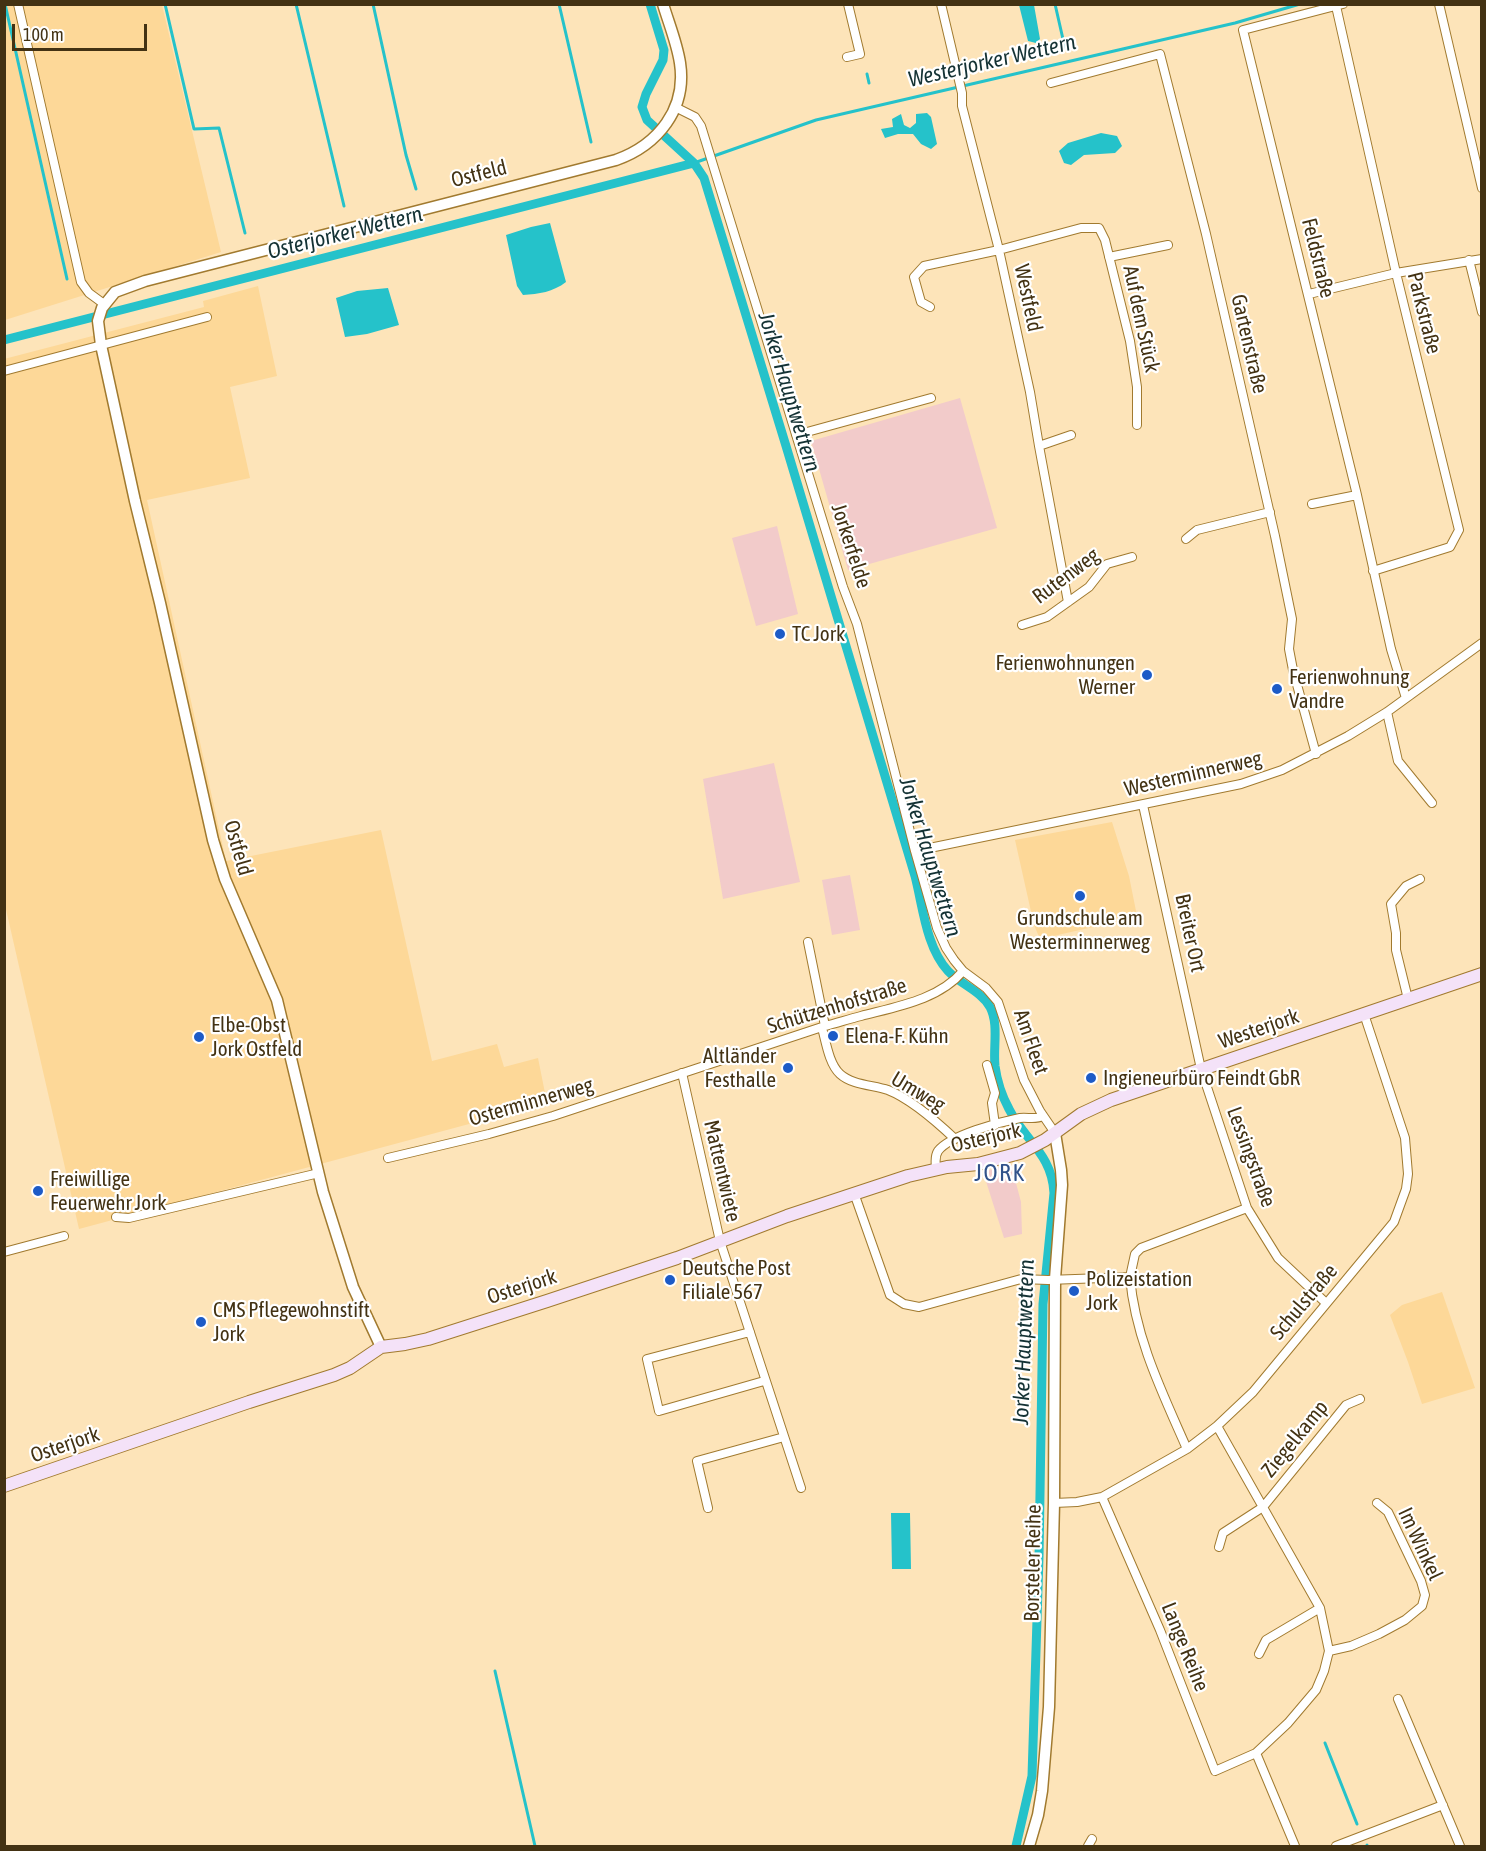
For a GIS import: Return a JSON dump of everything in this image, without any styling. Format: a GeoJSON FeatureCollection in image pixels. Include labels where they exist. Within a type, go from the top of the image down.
{"type":"FeatureCollection","features":[{"type":"Feature","properties":{"kind":"main road","name":"Westerjork"},"geometry":{"type":"LineString","coordinates":[[1054,1133],[1092,1107],[1482,974]]}},
{"type":"Feature","properties":{"kind":"main road","name":"Osterjork"},"geometry":{"type":"LineString","coordinates":[[4,1486],[342,1372],[381,1347],[428,1339],[677,1258],[854,1193],[908,1176],[1011,1156],[1034,1146],[1054,1133]]}},
{"type":"Feature","properties":{"kind":"street"},"geometry":{"type":"LineString","coordinates":[[18,4],[81,282],[103,306]]}},
{"type":"Feature","properties":{"kind":"street"},"geometry":{"type":"LineString","coordinates":[[663,4],[681,66],[681,83],[675,107]]}},
{"type":"Feature","properties":{"kind":"street"},"geometry":{"type":"LineString","coordinates":[[847,57],[860,54],[848,4]]}},
{"type":"Feature","properties":{"kind":"street","name":"Westfeld"},"geometry":{"type":"LineString","coordinates":[[941,4],[962,93],[962,106],[999,250],[1030,392],[1068,602]]}},
{"type":"Feature","properties":{"kind":"street"},"geometry":{"type":"LineString","coordinates":[[1439,4],[1482,188]]}},
{"type":"Feature","properties":{"kind":"street","name":"Feldstraße"},"geometry":{"type":"LineString","coordinates":[[1339,5],[1243,30],[1309,294],[1391,649],[1406,698]]}},
{"type":"Feature","properties":{"kind":"street","name":"Parkstraße"},"geometry":{"type":"LineString","coordinates":[[1339,5],[1396,273],[1458,530],[1450,547],[1373,571]]}},
{"type":"Feature","properties":{"kind":"street","name":"Gartenstraße"},"geometry":{"type":"LineString","coordinates":[[1051,83],[1160,54],[1206,234],[1270,512],[1292,619],[1289,649],[1316,754]]}},
{"type":"Feature","properties":{"kind":"street","name":"Ostfeld"},"geometry":{"type":"LineString","coordinates":[[381,1347],[348,1272],[319,1173],[277,1000],[225,879],[213,840],[135,501],[98,324],[103,306],[119,290],[145,281],[616,159],[640,149],[653,139],[666,124],[675,107]]}},
{"type":"Feature","properties":{"kind":"street","name":"Jorkerfelde"},"geometry":{"type":"LineString","coordinates":[[675,107],[695,117],[699,122],[843,586],[857,624],[937,928],[946,948],[962,973]]}},
{"type":"Feature","properties":{"kind":"street","name":"Auf dem Stück"},"geometry":{"type":"LineString","coordinates":[[999,250],[1081,228],[1099,228],[1105,240],[1130,341],[1137,387],[1137,425]]}},
{"type":"Feature","properties":{"kind":"street","name":"Auf dem Stück"},"geometry":{"type":"LineString","coordinates":[[1108,257],[1168,245]]}},
{"type":"Feature","properties":{"kind":"street"},"geometry":{"type":"LineString","coordinates":[[930,307],[921,302],[914,278],[924,266],[999,250]]}},
{"type":"Feature","properties":{"kind":"street"},"geometry":{"type":"LineString","coordinates":[[1309,294],[1396,273],[1482,259]]}},
{"type":"Feature","properties":{"kind":"street"},"geometry":{"type":"LineString","coordinates":[[1469,260],[1482,312]]}},
{"type":"Feature","properties":{"kind":"street"},"geometry":{"type":"LineString","coordinates":[[4,371],[207,317]]}},
{"type":"Feature","properties":{"kind":"street"},"geometry":{"type":"LineString","coordinates":[[796,435],[932,398]]}},
{"type":"Feature","properties":{"kind":"street"},"geometry":{"type":"LineString","coordinates":[[1039,446],[1071,435]]}},
{"type":"Feature","properties":{"kind":"street"},"geometry":{"type":"LineString","coordinates":[[1312,504],[1357,495]]}},
{"type":"Feature","properties":{"kind":"street"},"geometry":{"type":"LineString","coordinates":[[1186,539],[1197,530],[1270,512]]}},
{"type":"Feature","properties":{"kind":"street","name":"Rutenweg"},"geometry":{"type":"LineString","coordinates":[[1022,625],[1047,617],[1089,587],[1107,564],[1132,557]]}},
{"type":"Feature","properties":{"kind":"street","name":"Westerminnerweg"},"geometry":{"type":"LineString","coordinates":[[915,851],[1241,784],[1282,770],[1316,754],[1387,712],[1482,643]]}},
{"type":"Feature","properties":{"kind":"street"},"geometry":{"type":"LineString","coordinates":[[1387,712],[1398,761],[1431,803]]}},
{"type":"Feature","properties":{"kind":"street","name":"Breiter Ort"},"geometry":{"type":"LineString","coordinates":[[1143,805],[1201,1069]]}},
{"type":"Feature","properties":{"kind":"street"},"geometry":{"type":"LineString","coordinates":[[1408,999],[1396,950],[1396,933],[1390,904],[1406,886],[1420,879]]}},
{"type":"Feature","properties":{"kind":"street","name":"Umweg"},"geometry":{"type":"LineString","coordinates":[[808,942],[823,1027],[833,1066],[848,1080],[890,1091],[939,1123],[955,1139]]}},
{"type":"Feature","properties":{"kind":"street","name":"Schützenhofstraße"},"geometry":{"type":"LineString","coordinates":[[682,1073],[823,1027],[904,1006],[921,999],[962,973]]}},
{"type":"Feature","properties":{"kind":"street","name":"Am Fleet"},"geometry":{"type":"LineString","coordinates":[[962,973],[986,988],[999,1002],[1024,1080],[1054,1133]]}},
{"type":"Feature","properties":{"kind":"street","name":"Schulstraße"},"geometry":{"type":"LineString","coordinates":[[1054,1503],[1077,1502],[1102,1497],[1187,1449],[1217,1426],[1253,1392],[1394,1222],[1406,1189],[1408,1174],[1405,1138],[1364,1014]]}},
{"type":"Feature","properties":{"kind":"street"},"geometry":{"type":"LineString","coordinates":[[987,1065],[995,1094],[992,1103],[995,1125]]}},
{"type":"Feature","properties":{"kind":"street","name":"Lessingstraße"},"geometry":{"type":"LineString","coordinates":[[1201,1069],[1247,1208],[1278,1258],[1326,1303]]}},
{"type":"Feature","properties":{"kind":"street","name":"Osterminnerweg"},"geometry":{"type":"LineString","coordinates":[[388,1158],[553,1116],[682,1073]]}},
{"type":"Feature","properties":{"kind":"street","name":"Mattentwiete"},"geometry":{"type":"LineString","coordinates":[[682,1073],[720,1241],[764,1381],[801,1488]]}},
{"type":"Feature","properties":{"kind":"street"},"geometry":{"type":"LineString","coordinates":[[936,1169],[935,1159],[939,1151],[955,1139],[972,1131],[1043,1116]]}},
{"type":"Feature","properties":{"kind":"street","name":"Borsteler Reihe"},"geometry":{"type":"LineString","coordinates":[[1029,1846],[1038,1815],[1044,1775],[1050,1688],[1054,1503],[1048,1280],[1062,1185],[1054,1133]]}},
{"type":"Feature","properties":{"kind":"street"},"geometry":{"type":"LineString","coordinates":[[116,1217],[129,1218],[319,1173]]}},
{"type":"Feature","properties":{"kind":"street"},"geometry":{"type":"LineString","coordinates":[[854,1193],[890,1295],[904,1304],[919,1306],[1014,1280],[1130,1277]]}},
{"type":"Feature","properties":{"kind":"street"},"geometry":{"type":"LineString","coordinates":[[1187,1449],[1150,1364],[1131,1293],[1130,1277],[1135,1254],[1141,1248],[1247,1208]]}},
{"type":"Feature","properties":{"kind":"street"},"geometry":{"type":"LineString","coordinates":[[4,1252],[64,1236]]}},
{"type":"Feature","properties":{"kind":"street"},"geometry":{"type":"LineString","coordinates":[[750,1332],[647,1359],[659,1411],[764,1381]]}},
{"type":"Feature","properties":{"kind":"street","name":"Ziegelkamp"},"geometry":{"type":"LineString","coordinates":[[1219,1547],[1223,1533],[1263,1507],[1346,1405],[1360,1399]]}},
{"type":"Feature","properties":{"kind":"street"},"geometry":{"type":"LineString","coordinates":[[1217,1426],[1320,1608],[1329,1651]]}},
{"type":"Feature","properties":{"kind":"street"},"geometry":{"type":"LineString","coordinates":[[708,1508],[697,1461],[784,1437]]}},
{"type":"Feature","properties":{"kind":"street","name":"Lange Reihe"},"geometry":{"type":"LineString","coordinates":[[1102,1497],[1160,1630],[1215,1771],[1256,1753],[1288,1723],[1316,1690],[1329,1651]]}},
{"type":"Feature","properties":{"kind":"street","name":"Im Winkel"},"geometry":{"type":"LineString","coordinates":[[1329,1651],[1351,1646],[1379,1635],[1405,1620],[1422,1606],[1425,1595],[1421,1581],[1389,1512],[1377,1503]]}},
{"type":"Feature","properties":{"kind":"street"},"geometry":{"type":"LineString","coordinates":[[1259,1654],[1266,1640],[1320,1608]]}},
{"type":"Feature","properties":{"kind":"street"},"geometry":{"type":"LineString","coordinates":[[1398,1699],[1460,1846]]}},
{"type":"Feature","properties":{"kind":"street"},"geometry":{"type":"LineString","coordinates":[[1256,1753],[1295,1846]]}},
{"type":"Feature","properties":{"kind":"street"},"geometry":{"type":"LineString","coordinates":[[1336,1846],[1443,1805]]}},
{"type":"Feature","properties":{"kind":"shaded area"},"geometry":{"type":"Polygon","coordinates":[[[5,5],[162,5],[221,252],[5,320],[5,5]]]}},
{"type":"Feature","properties":{"kind":"shaded area"},"geometry":{"type":"Polygon","coordinates":[[[258,286],[277,376],[230,387],[250,478],[147,500],[226,861],[381,830],[432,1061],[497,1044],[504,1067],[538,1058],[547,1103],[79,1229],[5,905],[4,359],[204,307],[203,301],[258,286]]]}},
{"type":"Feature","properties":{"kind":"shaded area"},"geometry":{"type":"Polygon","coordinates":[[[960,398],[997,528],[848,570],[811,441],[960,398]]]}},
{"type":"Feature","properties":{"kind":"shaded area"},"geometry":{"type":"Polygon","coordinates":[[[777,526],[798,614],[756,626],[732,538],[777,526]]]}},
{"type":"Feature","properties":{"kind":"shaded area"},"geometry":{"type":"Polygon","coordinates":[[[774,763],[800,882],[723,899],[703,779],[774,763]]]}},
{"type":"Feature","properties":{"kind":"shaded area","name":"Grundschule am Westerminnerweg"},"geometry":{"type":"Polygon","coordinates":[[[1112,822],[1129,876],[1137,916],[1040,939],[1034,925],[1015,840],[1112,822]]]}},
{"type":"Feature","properties":{"kind":"shaded area"},"geometry":{"type":"Polygon","coordinates":[[[850,875],[860,930],[832,935],[822,880],[850,875]]]}},
{"type":"Feature","properties":{"kind":"shaded area"},"geometry":{"type":"Polygon","coordinates":[[[1011,1164],[1021,1202],[1022,1234],[1004,1238],[983,1172],[1011,1164]]]}},
{"type":"Feature","properties":{"kind":"shaded area"},"geometry":{"type":"Polygon","coordinates":[[[1442,1292],[1475,1388],[1422,1404],[1390,1315],[1402,1305],[1442,1292]]]}},
{"type":"Feature","properties":{"kind":"water"},"geometry":{"type":"Polygon","coordinates":[[[1019,5],[1034,5],[1040,39],[1036,43],[1028,41],[1019,5]]]}},
{"type":"Feature","properties":{"kind":"water"},"geometry":{"type":"Polygon","coordinates":[[[927,113],[931,117],[937,144],[931,149],[921,144],[913,134],[898,134],[885,138],[881,129],[893,127],[892,119],[901,114],[904,125],[910,128],[916,123],[916,114],[927,113]]]}},
{"type":"Feature","properties":{"kind":"water"},"geometry":{"type":"Polygon","coordinates":[[[1101,133],[1117,136],[1122,146],[1115,153],[1084,155],[1071,165],[1064,163],[1059,151],[1068,143],[1101,133]]]}},
{"type":"Feature","properties":{"kind":"water"},"geometry":{"type":"Polygon","coordinates":[[[550,223],[566,282],[546,292],[523,295],[517,286],[506,235],[550,223]]]}},
{"type":"Feature","properties":{"kind":"water"},"geometry":{"type":"Polygon","coordinates":[[[388,288],[399,325],[367,334],[345,337],[336,298],[357,291],[388,288]]]}},
{"type":"Feature","properties":{"kind":"water"},"geometry":{"type":"Polygon","coordinates":[[[891,1513],[910,1513],[911,1569],[892,1569],[891,1513]]]}},
{"type":"Feature","properties":{"kind":"waterway"},"geometry":{"type":"LineString","coordinates":[[5,4],[67,279]]}},
{"type":"Feature","properties":{"kind":"waterway"},"geometry":{"type":"LineString","coordinates":[[165,4],[194,129],[219,128],[245,233]]}},
{"type":"Feature","properties":{"kind":"waterway"},"geometry":{"type":"LineString","coordinates":[[296,4],[344,206]]}},
{"type":"Feature","properties":{"kind":"waterway"},"geometry":{"type":"LineString","coordinates":[[373,4],[406,155],[416,189]]}},
{"type":"Feature","properties":{"kind":"waterway"},"geometry":{"type":"LineString","coordinates":[[559,4],[591,142]]}},
{"type":"Feature","properties":{"kind":"waterway","name":"Jorker Hauptwettern"},"geometry":{"type":"LineString","coordinates":[[650,4],[664,50],[663,60],[642,107],[647,120],[694,163],[704,178],[915,876],[930,939],[948,971],[981,996],[990,1007],[995,1028],[995,1066],[1002,1094],[1015,1120],[1043,1158],[1052,1180],[1054,1193],[1043,1304],[1039,1557],[1032,1776],[1016,1846]]}},
{"type":"Feature","properties":{"kind":"waterway"},"geometry":{"type":"LineString","coordinates":[[1055,4],[1065,48]]}},
{"type":"Feature","properties":{"kind":"waterway","name":"Westerjorker Wettern"},"geometry":{"type":"LineString","coordinates":[[694,163],[816,120],[1235,23],[1300,4]]}},
{"type":"Feature","properties":{"kind":"waterway"},"geometry":{"type":"LineString","coordinates":[[867,74],[869,83]]}},
{"type":"Feature","properties":{"kind":"waterway","name":"Osterjorker Wettern"},"geometry":{"type":"LineString","coordinates":[[4,340],[694,163]]}},
{"type":"Feature","properties":{"kind":"waterway"},"geometry":{"type":"LineString","coordinates":[[495,1671],[535,1846]]}},
{"type":"Feature","properties":{"kind":"waterway"},"geometry":{"type":"LineString","coordinates":[[1325,1743],[1357,1824]]}},
{"type":"Feature","properties":{"kind":"place","name":"TC Jork"},"geometry":{"type":"Point","coordinates":[780,634]}},
{"type":"Feature","properties":{"kind":"place","name":"Ferienwohnungen Werner"},"geometry":{"type":"Point","coordinates":[1147,675]}},
{"type":"Feature","properties":{"kind":"place","name":"Ferienwohnung Vandre"},"geometry":{"type":"Point","coordinates":[1277,689]}},
{"type":"Feature","properties":{"kind":"place","name":"Grundschule am Westerminnerweg"},"geometry":{"type":"Point","coordinates":[1080,896]}},
{"type":"Feature","properties":{"kind":"place","name":"Elena-F. Kühn"},"geometry":{"type":"Point","coordinates":[833,1036]}},
{"type":"Feature","properties":{"kind":"place","name":"Elbe-Obst Jork Ostfeld"},"geometry":{"type":"Point","coordinates":[199,1037]}},
{"type":"Feature","properties":{"kind":"place","name":"Altländer Festhalle"},"geometry":{"type":"Point","coordinates":[788,1068]}},
{"type":"Feature","properties":{"kind":"place","name":"Ingieneurbüro Feindt GbR"},"geometry":{"type":"Point","coordinates":[1091,1078]}},
{"type":"Feature","properties":{"kind":"place","name":"Freiwillige Feuerwehr Jork"},"geometry":{"type":"Point","coordinates":[38,1191]}},
{"type":"Feature","properties":{"kind":"place","name":"Deutsche Post Filiale 567"},"geometry":{"type":"Point","coordinates":[670,1280]}},
{"type":"Feature","properties":{"kind":"place","name":"Polizeistation Jork"},"geometry":{"type":"Point","coordinates":[1074,1291]}},
{"type":"Feature","properties":{"kind":"place","name":"CMS Pflegewohnstift Jork"},"geometry":{"type":"Point","coordinates":[201,1322]}},
{"type":"Feature","properties":{"kind":"district","name":"JORK"},"geometry":{"type":"Point","coordinates":[1000,1173]}}]}
